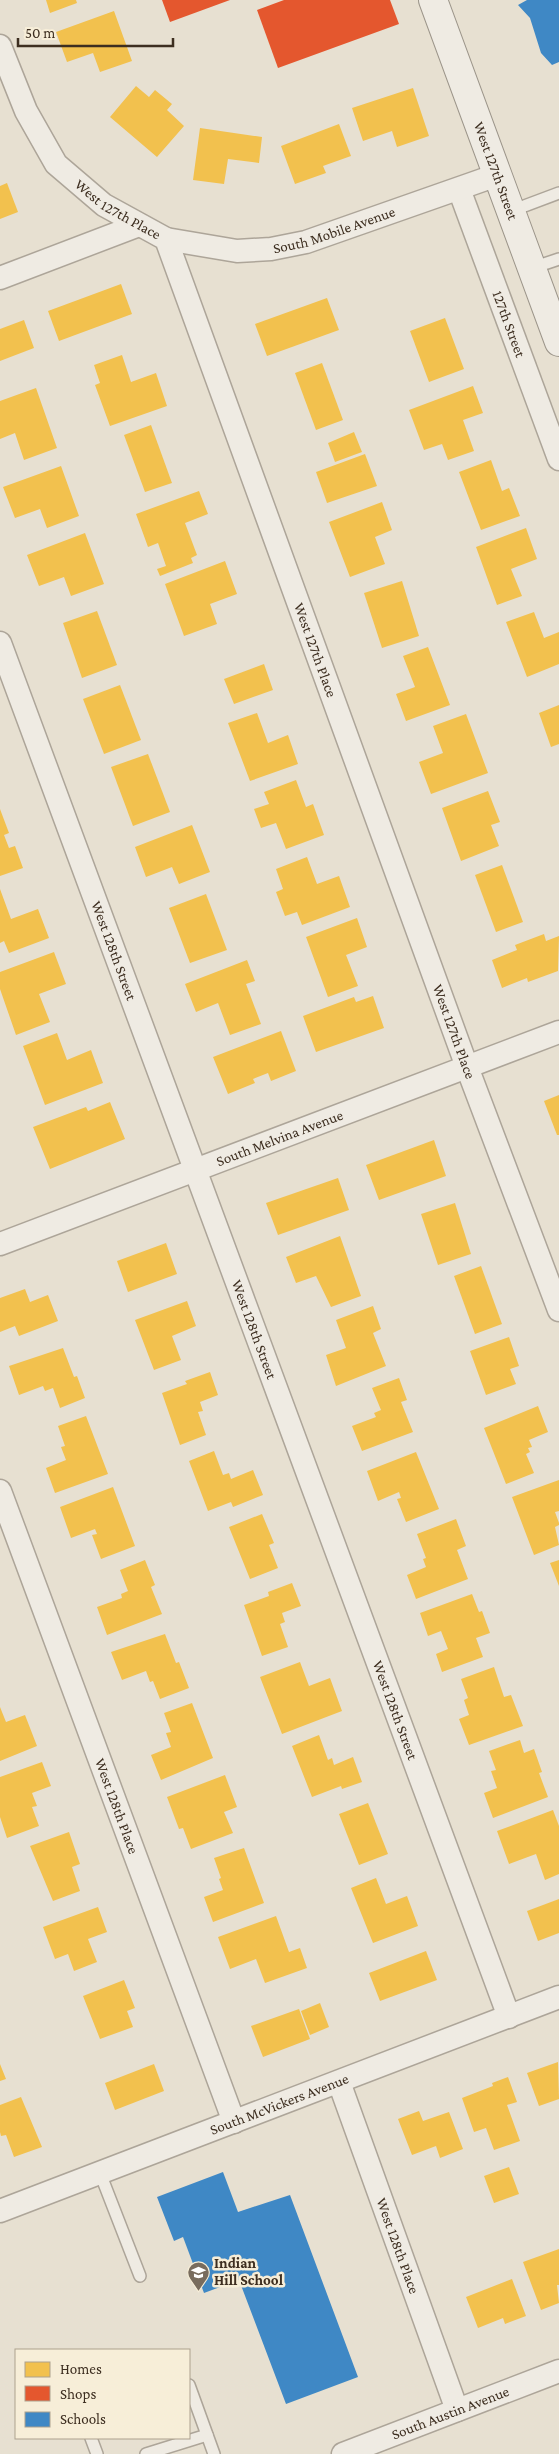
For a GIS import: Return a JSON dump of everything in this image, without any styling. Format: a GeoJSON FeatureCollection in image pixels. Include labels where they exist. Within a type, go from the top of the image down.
{"type":"FeatureCollection","features":[{"type":"Feature","properties":{"kind":"main road","name":"West 127th Street"},"geometry":{"type":"LineString","coordinates":[[433,0],[559,342]]}},
{"type":"Feature","properties":{"kind":"street","name":"West 127th Place"},"geometry":{"type":"LineString","coordinates":[[0,46],[26,111],[56,164],[104,205],[166,240],[467,1067],[559,1310]]}},
{"type":"Feature","properties":{"kind":"street","name":"South Mobile Avenue"},"geometry":{"type":"LineString","coordinates":[[166,240],[237,251],[271,249],[337,233],[497,175]]}},
{"type":"Feature","properties":{"kind":"street","name":"127th Street"},"geometry":{"type":"LineString","coordinates":[[459,189],[559,459]]}},
{"type":"Feature","properties":{"kind":"street"},"geometry":{"type":"LineString","coordinates":[[0,278],[139,225]]}},
{"type":"Feature","properties":{"kind":"street","name":"West 128th Street"},"geometry":{"type":"LineString","coordinates":[[0,643],[194,1172],[509,2017]]}},
{"type":"Feature","properties":{"kind":"street","name":"South Melvina Avenue"},"geometry":{"type":"LineString","coordinates":[[0,1244],[559,1032]]}},
{"type":"Feature","properties":{"kind":"street","name":"West 128th Place"},"geometry":{"type":"LineString","coordinates":[[0,1491],[234,2122]]}},
{"type":"Feature","properties":{"kind":"street","name":"South McVickers Avenue"},"geometry":{"type":"LineString","coordinates":[[0,2211],[559,1997]]}},
{"type":"Feature","properties":{"kind":"street","name":"West 128th Place"},"geometry":{"type":"LineString","coordinates":[[339,2082],[457,2410]]}},
{"type":"Feature","properties":{"kind":"street","name":"South Austin Avenue"},"geometry":{"type":"LineString","coordinates":[[343,2454],[559,2371]]}},
{"type":"Feature","properties":{"kind":"lane"},"geometry":{"type":"LineString","coordinates":[[511,211],[559,193]]}},
{"type":"Feature","properties":{"kind":"lane"},"geometry":{"type":"LineString","coordinates":[[532,268],[559,259]]}},
{"type":"Feature","properties":{"kind":"lane"},"geometry":{"type":"LineString","coordinates":[[100,2173],[140,2276]]}},
{"type":"Feature","properties":{"kind":"lane"},"geometry":{"type":"LineString","coordinates":[[190,2388],[214,2454]]}},
{"type":"Feature","properties":{"kind":"lane"},"geometry":{"type":"LineString","coordinates":[[146,2454],[207,2434]]}},
{"type":"Feature","properties":{"kind":"lane"},"geometry":{"type":"LineString","coordinates":[[91,2439],[97,2454]]}},
{"type":"Feature","properties":{"kind":"building: Homes"},"geometry":{"type":"Polygon","coordinates":[[[46,0],[76,0],[77,3],[50,13],[46,0]]]}},
{"type":"Feature","properties":{"kind":"building: Homes"},"geometry":{"type":"Polygon","coordinates":[[[114,11],[132,61],[100,72],[93,53],[67,62],[56,32],[114,11]]]}},
{"type":"Feature","properties":{"kind":"building: Homes"},"geometry":{"type":"Polygon","coordinates":[[[136,86],[149,97],[155,90],[172,104],[167,110],[184,126],[157,157],[110,117],[136,86]]]}},
{"type":"Feature","properties":{"kind":"building: Homes"},"geometry":{"type":"Polygon","coordinates":[[[413,88],[429,136],[397,147],[392,131],[363,141],[352,108],[413,88]]]}},
{"type":"Feature","properties":{"kind":"building: Homes"},"geometry":{"type":"Polygon","coordinates":[[[339,124],[351,156],[323,166],[326,173],[295,184],[281,146],[339,124]]]}},
{"type":"Feature","properties":{"kind":"building: Homes"},"geometry":{"type":"Polygon","coordinates":[[[200,128],[262,137],[259,163],[228,159],[224,184],[193,180],[200,128]]]}},
{"type":"Feature","properties":{"kind":"building: Homes"},"geometry":{"type":"Polygon","coordinates":[[[7,183],[18,212],[0,219],[0,186],[7,183]]]}},
{"type":"Feature","properties":{"kind":"building: Homes"},"geometry":{"type":"Polygon","coordinates":[[[121,284],[132,314],[59,341],[48,311],[121,284]]]}},
{"type":"Feature","properties":{"kind":"building: Homes"},"geometry":{"type":"Polygon","coordinates":[[[327,298],[339,330],[267,356],[255,324],[327,298]]]}},
{"type":"Feature","properties":{"kind":"building: Homes"},"geometry":{"type":"Polygon","coordinates":[[[445,318],[464,369],[429,382],[410,331],[445,318]]]}},
{"type":"Feature","properties":{"kind":"building: Homes"},"geometry":{"type":"Polygon","coordinates":[[[24,320],[34,348],[0,361],[0,329],[24,320]]]}},
{"type":"Feature","properties":{"kind":"building: Homes"},"geometry":{"type":"Polygon","coordinates":[[[122,355],[131,382],[156,373],[167,406],[110,426],[95,385],[100,383],[94,365],[122,355]]]}},
{"type":"Feature","properties":{"kind":"building: Homes"},"geometry":{"type":"Polygon","coordinates":[[[322,363],[343,420],[316,430],[295,373],[322,363]]]}},
{"type":"Feature","properties":{"kind":"building: Homes"},"geometry":{"type":"Polygon","coordinates":[[[473,386],[483,413],[463,420],[474,451],[448,460],[442,444],[424,450],[409,410],[473,386]]]}},
{"type":"Feature","properties":{"kind":"building: Homes"},"geometry":{"type":"Polygon","coordinates":[[[36,388],[57,448],[24,460],[15,433],[0,439],[0,401],[36,388]]]}},
{"type":"Feature","properties":{"kind":"building: Homes"},"geometry":{"type":"Polygon","coordinates":[[[151,425],[172,483],[145,492],[124,435],[151,425]]]}},
{"type":"Feature","properties":{"kind":"building: Homes"},"geometry":{"type":"Polygon","coordinates":[[[354,432],[362,452],[335,462],[328,443],[354,432]]]}},
{"type":"Feature","properties":{"kind":"building: Homes"},"geometry":{"type":"Polygon","coordinates":[[[365,454],[377,486],[327,503],[316,472],[365,454]]]}},
{"type":"Feature","properties":{"kind":"building: Homes"},"geometry":{"type":"Polygon","coordinates":[[[491,460],[502,491],[509,488],[520,516],[481,530],[459,472],[491,460]]]}},
{"type":"Feature","properties":{"kind":"building: Homes"},"geometry":{"type":"Polygon","coordinates":[[[61,466],[79,516],[47,528],[40,509],[15,518],[3,487],[61,466]]]}},
{"type":"Feature","properties":{"kind":"building: Homes"},"geometry":{"type":"Polygon","coordinates":[[[199,491],[208,514],[185,523],[197,555],[191,558],[193,563],[160,576],[157,569],[166,566],[158,543],[148,547],[136,514],[199,491]]]}},
{"type":"Feature","properties":{"kind":"building: Homes"},"geometry":{"type":"Polygon","coordinates":[[[382,502],[392,530],[375,537],[385,564],[350,577],[329,522],[382,502]]]}},
{"type":"Feature","properties":{"kind":"building: Homes"},"geometry":{"type":"Polygon","coordinates":[[[526,528],[537,559],[511,569],[522,596],[497,605],[476,547],[526,528]]]}},
{"type":"Feature","properties":{"kind":"building: Homes"},"geometry":{"type":"Polygon","coordinates":[[[85,533],[104,584],[71,596],[64,577],[39,586],[27,555],[85,533]]]}},
{"type":"Feature","properties":{"kind":"building: Homes"},"geometry":{"type":"Polygon","coordinates":[[[225,561],[237,594],[210,604],[217,624],[184,636],[165,584],[225,561]]]}},
{"type":"Feature","properties":{"kind":"building: Homes"},"geometry":{"type":"Polygon","coordinates":[[[402,581],[419,636],[382,648],[364,593],[402,581]]]}},
{"type":"Feature","properties":{"kind":"building: Homes"},"geometry":{"type":"Polygon","coordinates":[[[97,611],[117,665],[82,678],[63,623],[97,611]]]}},
{"type":"Feature","properties":{"kind":"building: Homes"},"geometry":{"type":"Polygon","coordinates":[[[534,612],[544,638],[559,632],[559,664],[527,677],[506,622],[534,612]]]}},
{"type":"Feature","properties":{"kind":"building: Homes"},"geometry":{"type":"Polygon","coordinates":[[[428,647],[450,705],[406,721],[396,694],[415,687],[403,656],[428,647]]]}},
{"type":"Feature","properties":{"kind":"building: Homes"},"geometry":{"type":"Polygon","coordinates":[[[264,664],[273,690],[234,704],[224,679],[264,664]]]}},
{"type":"Feature","properties":{"kind":"building: Homes"},"geometry":{"type":"Polygon","coordinates":[[[120,685],[141,740],[104,754],[83,699],[120,685]]]}},
{"type":"Feature","properties":{"kind":"building: Homes"},"geometry":{"type":"Polygon","coordinates":[[[559,705],[559,744],[551,747],[539,713],[559,705]]]}},
{"type":"Feature","properties":{"kind":"building: Homes"},"geometry":{"type":"Polygon","coordinates":[[[257,713],[268,743],[288,735],[298,764],[250,781],[228,723],[257,713]]]}},
{"type":"Feature","properties":{"kind":"building: Homes"},"geometry":{"type":"Polygon","coordinates":[[[466,714],[488,773],[431,794],[419,762],[443,753],[433,726],[466,714]]]}},
{"type":"Feature","properties":{"kind":"building: Homes"},"geometry":{"type":"Polygon","coordinates":[[[148,754],[170,812],[133,826],[111,767],[148,754]]]}},
{"type":"Feature","properties":{"kind":"building: Homes"},"geometry":{"type":"Polygon","coordinates":[[[296,780],[306,807],[313,804],[324,835],[286,849],[276,823],[261,828],[254,809],[269,804],[264,792],[296,780]]]}},
{"type":"Feature","properties":{"kind":"building: Homes"},"geometry":{"type":"Polygon","coordinates":[[[488,791],[500,822],[491,825],[499,846],[461,861],[442,808],[488,791]]]}},
{"type":"Feature","properties":{"kind":"building: Homes"},"geometry":{"type":"Polygon","coordinates":[[[0,809],[9,833],[4,835],[9,848],[15,846],[23,868],[0,876],[0,809]]]}},
{"type":"Feature","properties":{"kind":"building: Homes"},"geometry":{"type":"Polygon","coordinates":[[[192,825],[210,872],[179,884],[172,867],[146,877],[135,847],[192,825]]]}},
{"type":"Feature","properties":{"kind":"building: Homes"},"geometry":{"type":"Polygon","coordinates":[[[307,857],[317,884],[339,876],[350,907],[302,925],[297,912],[285,916],[276,892],[283,889],[276,869],[307,857]]]}},
{"type":"Feature","properties":{"kind":"building: Homes"},"geometry":{"type":"Polygon","coordinates":[[[502,865],[523,922],[496,932],[475,875],[502,865]]]}},
{"type":"Feature","properties":{"kind":"building: Homes"},"geometry":{"type":"Polygon","coordinates":[[[0,889],[11,919],[38,909],[49,938],[9,953],[4,941],[0,943],[0,889]]]}},
{"type":"Feature","properties":{"kind":"building: Homes"},"geometry":{"type":"Polygon","coordinates":[[[206,894],[227,950],[190,963],[169,908],[206,894]]]}},
{"type":"Feature","properties":{"kind":"building: Homes"},"geometry":{"type":"Polygon","coordinates":[[[357,918],[367,947],[346,955],[358,986],[328,997],[306,937],[357,918]]]}},
{"type":"Feature","properties":{"kind":"building: Homes"},"geometry":{"type":"Polygon","coordinates":[[[544,934],[546,941],[559,936],[558,971],[528,982],[527,978],[502,988],[492,960],[517,950],[515,945],[544,934]]]}},
{"type":"Feature","properties":{"kind":"building: Homes"},"geometry":{"type":"Polygon","coordinates":[[[54,952],[66,984],[39,994],[50,1022],[16,1035],[0,989],[0,972],[54,952]]]}},
{"type":"Feature","properties":{"kind":"building: Homes"},"geometry":{"type":"Polygon","coordinates":[[[247,960],[255,981],[246,984],[261,1024],[230,1035],[218,1003],[196,1012],[185,984],[247,960]]]}},
{"type":"Feature","properties":{"kind":"building: Homes"},"geometry":{"type":"Polygon","coordinates":[[[373,996],[384,1028],[316,1052],[303,1016],[354,997],[356,1002],[373,996]]]}},
{"type":"Feature","properties":{"kind":"building: Homes"},"geometry":{"type":"Polygon","coordinates":[[[281,1031],[296,1071],[271,1081],[268,1073],[253,1079],[255,1083],[228,1094],[213,1057],[281,1031]]]}},
{"type":"Feature","properties":{"kind":"building: Homes"},"geometry":{"type":"Polygon","coordinates":[[[57,1033],[67,1060],[91,1050],[103,1083],[45,1105],[23,1046],[57,1033]]]}},
{"type":"Feature","properties":{"kind":"building: Homes"},"geometry":{"type":"Polygon","coordinates":[[[559,1095],[559,1135],[557,1135],[544,1101],[559,1095]]]}},
{"type":"Feature","properties":{"kind":"building: Homes"},"geometry":{"type":"Polygon","coordinates":[[[110,1102],[125,1139],[50,1169],[33,1127],[86,1107],[88,1111],[110,1102]]]}},
{"type":"Feature","properties":{"kind":"building: Homes"},"geometry":{"type":"Polygon","coordinates":[[[434,1140],[446,1176],[379,1200],[366,1165],[434,1140]]]}},
{"type":"Feature","properties":{"kind":"building: Homes"},"geometry":{"type":"Polygon","coordinates":[[[338,1178],[349,1210],[278,1235],[266,1203],[338,1178]]]}},
{"type":"Feature","properties":{"kind":"building: Homes"},"geometry":{"type":"Polygon","coordinates":[[[455,1203],[471,1254],[438,1265],[421,1214],[455,1203]]]}},
{"type":"Feature","properties":{"kind":"building: Homes"},"geometry":{"type":"Polygon","coordinates":[[[340,1236],[361,1296],[331,1307],[316,1276],[296,1283],[286,1257],[340,1236]]]}},
{"type":"Feature","properties":{"kind":"building: Homes"},"geometry":{"type":"Polygon","coordinates":[[[166,1243],[177,1274],[128,1292],[117,1261],[166,1243]]]}},
{"type":"Feature","properties":{"kind":"building: Homes"},"geometry":{"type":"Polygon","coordinates":[[[481,1266],[502,1324],[475,1334],[454,1276],[481,1266]]]}},
{"type":"Feature","properties":{"kind":"building: Homes"},"geometry":{"type":"Polygon","coordinates":[[[25,1289],[30,1302],[48,1295],[58,1321],[19,1336],[15,1326],[0,1332],[0,1298],[25,1289]]]}},
{"type":"Feature","properties":{"kind":"building: Homes"},"geometry":{"type":"Polygon","coordinates":[[[187,1301],[196,1326],[172,1336],[181,1360],[154,1370],[135,1320],[187,1301]]]}},
{"type":"Feature","properties":{"kind":"building: Homes"},"geometry":{"type":"Polygon","coordinates":[[[373,1306],[381,1329],[373,1333],[386,1366],[336,1386],[326,1355],[346,1348],[336,1320],[373,1306]]]}},
{"type":"Feature","properties":{"kind":"building: Homes"},"geometry":{"type":"Polygon","coordinates":[[[509,1337],[519,1366],[510,1369],[516,1384],[486,1395],[470,1351],[509,1337]]]}},
{"type":"Feature","properties":{"kind":"building: Homes"},"geometry":{"type":"Polygon","coordinates":[[[63,1348],[74,1377],[77,1376],[85,1398],[60,1408],[53,1388],[45,1391],[43,1386],[19,1395],[9,1366],[63,1348]]]}},
{"type":"Feature","properties":{"kind":"building: Homes"},"geometry":{"type":"Polygon","coordinates":[[[210,1372],[218,1395],[200,1402],[203,1411],[198,1412],[206,1435],[180,1445],[162,1393],[187,1384],[185,1381],[210,1372]]]}},
{"type":"Feature","properties":{"kind":"building: Homes"},"geometry":{"type":"Polygon","coordinates":[[[399,1378],[407,1400],[401,1402],[413,1432],[362,1451],[352,1426],[376,1417],[374,1413],[381,1410],[372,1388],[399,1378]]]}},
{"type":"Feature","properties":{"kind":"building: Homes"},"geometry":{"type":"Polygon","coordinates":[[[538,1406],[548,1432],[529,1440],[532,1447],[528,1448],[530,1452],[526,1454],[534,1473],[506,1484],[484,1428],[538,1406]]]}},
{"type":"Feature","properties":{"kind":"building: Homes"},"geometry":{"type":"Polygon","coordinates":[[[86,1416],[108,1474],[55,1493],[46,1468],[66,1460],[61,1447],[65,1446],[58,1426],[86,1416]]]}},
{"type":"Feature","properties":{"kind":"building: Homes"},"geometry":{"type":"Polygon","coordinates":[[[214,1451],[223,1475],[229,1473],[231,1479],[253,1470],[263,1495],[233,1507],[231,1502],[208,1511],[189,1461],[214,1451]]]}},
{"type":"Feature","properties":{"kind":"building: Homes"},"geometry":{"type":"Polygon","coordinates":[[[416,1452],[439,1509],[406,1522],[397,1499],[401,1498],[399,1492],[378,1501],[367,1471],[416,1452]]]}},
{"type":"Feature","properties":{"kind":"building: Homes"},"geometry":{"type":"Polygon","coordinates":[[[559,1480],[559,1511],[555,1512],[559,1525],[555,1527],[559,1545],[534,1555],[512,1497],[559,1480]]]}},
{"type":"Feature","properties":{"kind":"building: Homes"},"geometry":{"type":"Polygon","coordinates":[[[113,1487],[135,1546],[101,1559],[92,1535],[97,1534],[95,1529],[71,1538],[60,1507],[113,1487]]]}},
{"type":"Feature","properties":{"kind":"building: Homes"},"geometry":{"type":"Polygon","coordinates":[[[262,1514],[274,1543],[269,1545],[278,1568],[250,1579],[229,1527],[262,1514]]]}},
{"type":"Feature","properties":{"kind":"building: Homes"},"geometry":{"type":"Polygon","coordinates":[[[456,1519],[466,1546],[457,1550],[468,1579],[416,1599],[407,1575],[426,1567],[423,1559],[426,1558],[417,1534],[456,1519]]]}},
{"type":"Feature","properties":{"kind":"building: Homes"},"geometry":{"type":"Polygon","coordinates":[[[145,1560],[155,1585],[151,1587],[162,1614],[107,1635],[97,1607],[122,1598],[121,1594],[128,1591],[120,1570],[145,1560]]]}},
{"type":"Feature","properties":{"kind":"building: Homes"},"geometry":{"type":"Polygon","coordinates":[[[559,1560],[559,1586],[550,1563],[559,1560]]]}},
{"type":"Feature","properties":{"kind":"building: Homes"},"geometry":{"type":"Polygon","coordinates":[[[292,1583],[301,1606],[282,1613],[285,1622],[280,1624],[288,1647],[262,1656],[244,1605],[269,1596],[268,1592],[292,1583]]]}},
{"type":"Feature","properties":{"kind":"building: Homes"},"geometry":{"type":"Polygon","coordinates":[[[472,1594],[479,1612],[482,1611],[490,1633],[476,1638],[483,1657],[442,1672],[436,1654],[448,1649],[441,1631],[428,1636],[420,1613],[472,1594]]]}},
{"type":"Feature","properties":{"kind":"building: Homes"},"geometry":{"type":"Polygon","coordinates":[[[165,1634],[176,1663],[179,1662],[189,1688],[160,1699],[153,1681],[150,1682],[146,1671],[122,1680],[111,1652],[165,1634]]]}},
{"type":"Feature","properties":{"kind":"building: Homes"},"geometry":{"type":"Polygon","coordinates":[[[300,1662],[309,1686],[330,1678],[342,1711],[282,1734],[260,1677],[300,1662]]]}},
{"type":"Feature","properties":{"kind":"building: Homes"},"geometry":{"type":"Polygon","coordinates":[[[494,1667],[504,1697],[511,1695],[523,1726],[469,1745],[459,1719],[469,1715],[464,1700],[468,1698],[461,1679],[494,1667]]]}},
{"type":"Feature","properties":{"kind":"building: Homes"},"geometry":{"type":"Polygon","coordinates":[[[192,1703],[213,1758],[161,1780],[151,1755],[171,1747],[166,1733],[171,1732],[164,1713],[192,1703]]]}},
{"type":"Feature","properties":{"kind":"building: Homes"},"geometry":{"type":"Polygon","coordinates":[[[0,1707],[6,1722],[25,1715],[37,1746],[0,1761],[0,1707]]]}},
{"type":"Feature","properties":{"kind":"building: Homes"},"geometry":{"type":"Polygon","coordinates":[[[319,1735],[328,1760],[332,1758],[334,1765],[353,1757],[362,1782],[342,1789],[341,1786],[312,1797],[292,1746],[319,1735]]]}},
{"type":"Feature","properties":{"kind":"building: Homes"},"geometry":{"type":"Polygon","coordinates":[[[520,1740],[524,1753],[534,1749],[542,1772],[539,1773],[548,1797],[493,1818],[484,1793],[497,1788],[491,1771],[496,1770],[489,1751],[520,1740]]]}},
{"type":"Feature","properties":{"kind":"building: Homes"},"geometry":{"type":"Polygon","coordinates":[[[42,1762],[51,1786],[32,1793],[37,1806],[32,1807],[39,1826],[7,1838],[0,1817],[0,1777],[42,1762]]]}},
{"type":"Feature","properties":{"kind":"building: Homes"},"geometry":{"type":"Polygon","coordinates":[[[225,1775],[237,1807],[224,1812],[233,1833],[191,1849],[183,1828],[179,1829],[167,1797],[225,1775]]]}},
{"type":"Feature","properties":{"kind":"building: Homes"},"geometry":{"type":"Polygon","coordinates":[[[368,1803],[388,1854],[359,1865],[339,1814],[368,1803]]]}},
{"type":"Feature","properties":{"kind":"building: Homes"},"geometry":{"type":"Polygon","coordinates":[[[553,1810],[559,1826],[559,1874],[545,1880],[536,1854],[509,1864],[497,1831],[553,1810]]]}},
{"type":"Feature","properties":{"kind":"building: Homes"},"geometry":{"type":"Polygon","coordinates":[[[69,1832],[80,1864],[72,1867],[80,1891],[53,1901],[30,1846],[69,1832]]]}},
{"type":"Feature","properties":{"kind":"building: Homes"},"geometry":{"type":"Polygon","coordinates":[[[244,1848],[264,1903],[213,1922],[204,1897],[223,1890],[214,1858],[244,1848]]]}},
{"type":"Feature","properties":{"kind":"building: Homes"},"geometry":{"type":"Polygon","coordinates":[[[376,1878],[386,1904],[407,1896],[418,1926],[373,1943],[351,1888],[376,1878]]]}},
{"type":"Feature","properties":{"kind":"building: Homes"},"geometry":{"type":"Polygon","coordinates":[[[559,1899],[559,1933],[538,1941],[527,1911],[559,1899]]]}},
{"type":"Feature","properties":{"kind":"building: Homes"},"geometry":{"type":"Polygon","coordinates":[[[98,1907],[107,1932],[88,1939],[97,1962],[74,1971],[68,1954],[55,1959],[43,1927],[98,1907]]]}},
{"type":"Feature","properties":{"kind":"building: Homes"},"geometry":{"type":"Polygon","coordinates":[[[276,1916],[289,1952],[300,1948],[307,1968],[265,1983],[256,1959],[230,1969],[218,1937],[276,1916]]]}},
{"type":"Feature","properties":{"kind":"building: Homes"},"geometry":{"type":"Polygon","coordinates":[[[426,1951],[437,1980],[380,2001],[369,1973],[426,1951]]]}},
{"type":"Feature","properties":{"kind":"building: Homes"},"geometry":{"type":"Polygon","coordinates":[[[124,1980],[135,2008],[127,2011],[133,2027],[100,2039],[83,1996],[124,1980]]]}},
{"type":"Feature","properties":{"kind":"building: Homes"},"geometry":{"type":"Polygon","coordinates":[[[320,2003],[329,2027],[310,2035],[301,2011],[320,2003]]]}},
{"type":"Feature","properties":{"kind":"building: Homes"},"geometry":{"type":"Polygon","coordinates":[[[299,2009],[310,2039],[263,2057],[251,2026],[299,2009]]]}},
{"type":"Feature","properties":{"kind":"building: Homes"},"geometry":{"type":"Polygon","coordinates":[[[558,2062],[559,2099],[539,2106],[527,2073],[558,2062]]]}},
{"type":"Feature","properties":{"kind":"building: Homes"},"geometry":{"type":"Polygon","coordinates":[[[0,2064],[6,2079],[0,2081],[0,2064]]]}},
{"type":"Feature","properties":{"kind":"building: Homes"},"geometry":{"type":"Polygon","coordinates":[[[154,2064],[164,2091],[115,2110],[105,2083],[154,2064]]]}},
{"type":"Feature","properties":{"kind":"building: Homes"},"geometry":{"type":"Polygon","coordinates":[[[508,2077],[517,2102],[507,2105],[520,2141],[494,2150],[486,2128],[474,2132],[462,2098],[493,2086],[492,2083],[508,2077]]]}},
{"type":"Feature","properties":{"kind":"building: Homes"},"geometry":{"type":"Polygon","coordinates":[[[21,2097],[42,2147],[14,2157],[6,2135],[1,2136],[0,2105],[21,2097]]]}},
{"type":"Feature","properties":{"kind":"building: Homes"},"geometry":{"type":"Polygon","coordinates":[[[419,2111],[423,2121],[449,2112],[463,2149],[440,2158],[436,2146],[412,2155],[398,2119],[419,2111]]]}},
{"type":"Feature","properties":{"kind":"building: Homes"},"geometry":{"type":"Polygon","coordinates":[[[509,2167],[519,2194],[494,2203],[484,2176],[509,2167]]]}},
{"type":"Feature","properties":{"kind":"building: Homes"},"geometry":{"type":"Polygon","coordinates":[[[559,2249],[559,2285],[557,2285],[559,2303],[541,2310],[523,2262],[559,2249]]]}},
{"type":"Feature","properties":{"kind":"building: Homes"},"geometry":{"type":"Polygon","coordinates":[[[512,2279],[526,2316],[505,2324],[503,2318],[478,2328],[466,2297],[512,2279]]]}},
{"type":"Feature","properties":{"kind":"building: Shops"},"geometry":{"type":"Polygon","coordinates":[[[162,0],[230,0],[170,22],[162,0]]]}},
{"type":"Feature","properties":{"kind":"building: Shops"},"geometry":{"type":"Polygon","coordinates":[[[284,0],[390,0],[399,24],[278,68],[257,10],[284,0]]]}},
{"type":"Feature","properties":{"kind":"building: Schools"},"geometry":{"type":"Polygon","coordinates":[[[527,0],[559,0],[559,62],[552,65],[541,53],[530,18],[518,5],[527,0]]]}},
{"type":"Feature","properties":{"kind":"building: Schools"},"geometry":{"type":"Polygon","coordinates":[[[223,2172],[238,2212],[290,2195],[358,2377],[286,2404],[239,2280],[204,2293],[183,2237],[174,2241],[157,2197],[223,2172]]]}},
{"type":"Feature","properties":{"kind":"place","name":"Indian Hill School"},"geometry":{"type":"Point","coordinates":[198,2291]}}]}
